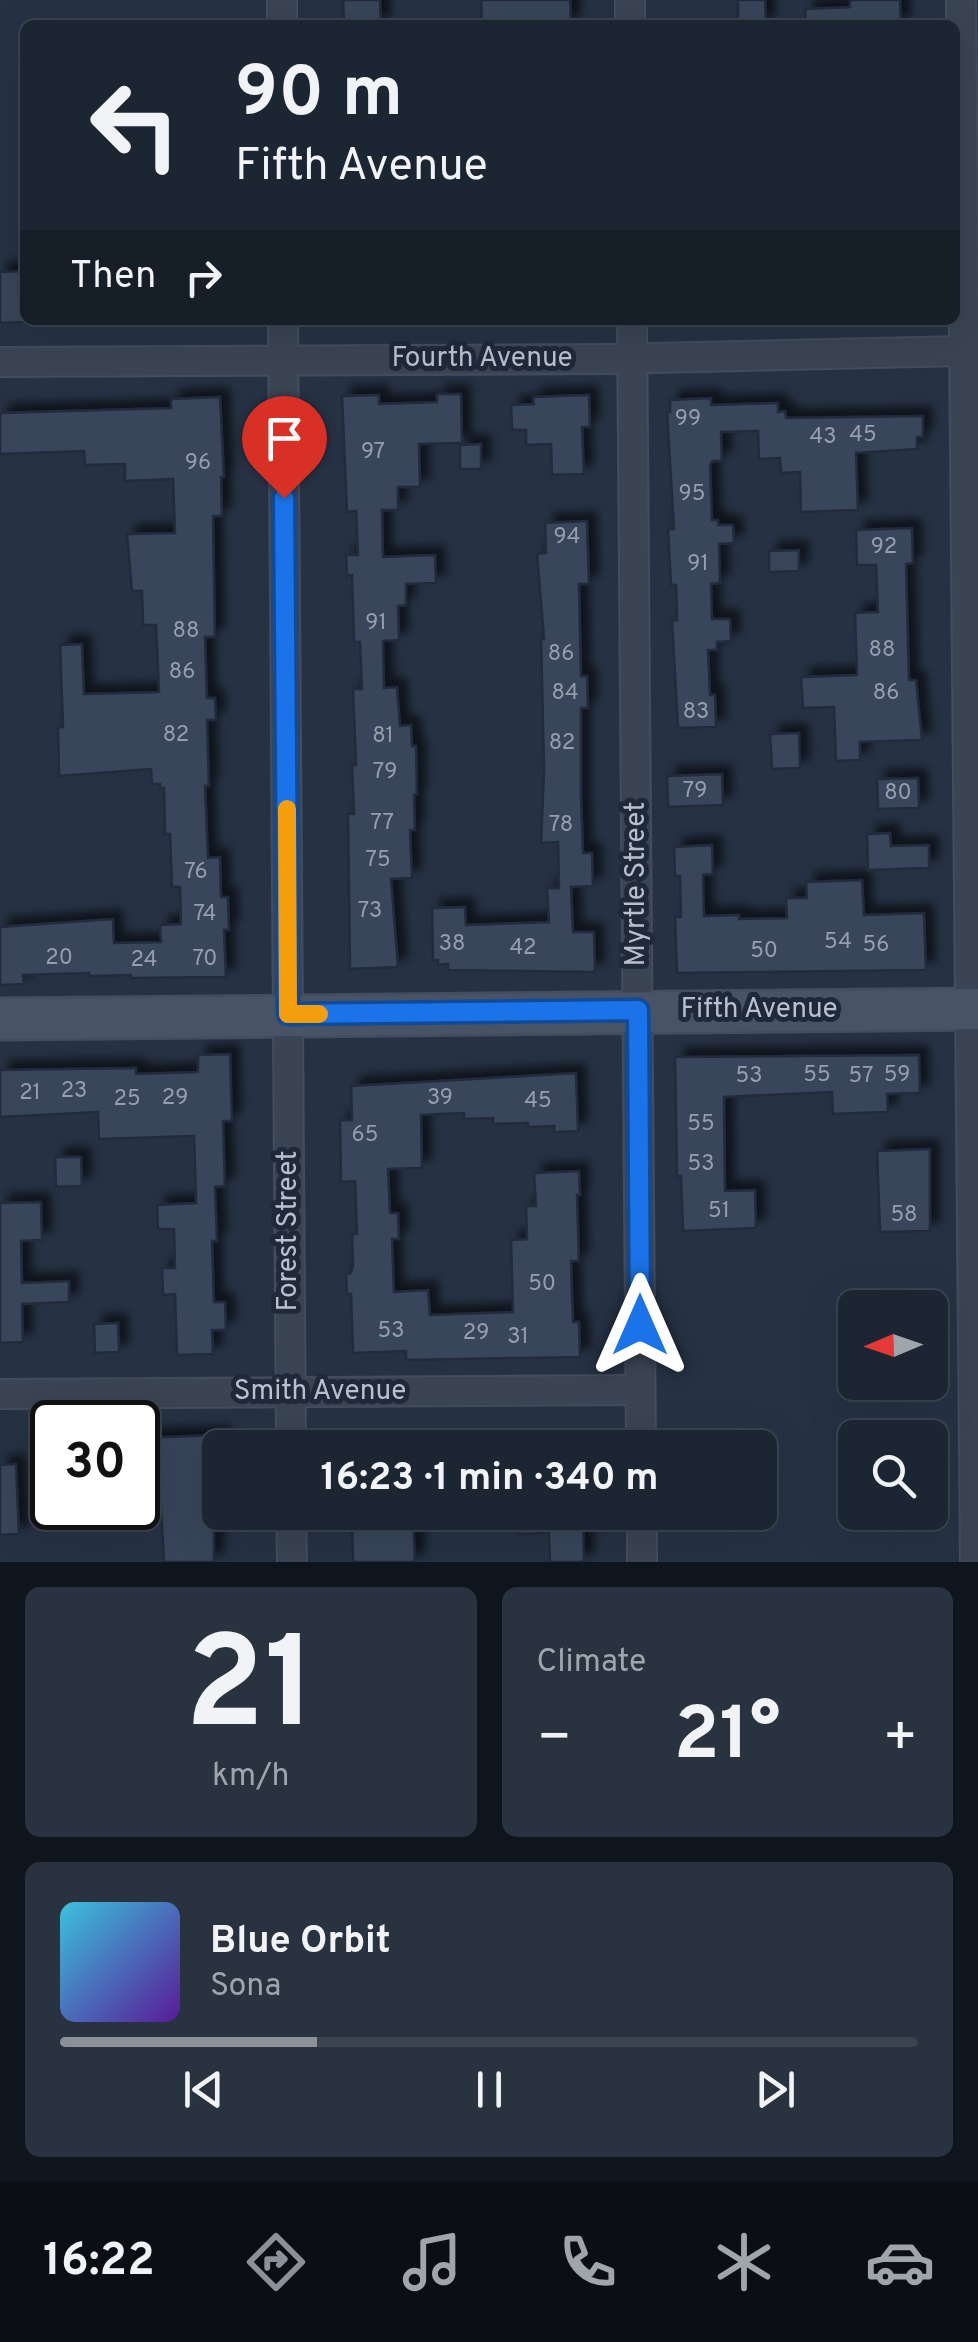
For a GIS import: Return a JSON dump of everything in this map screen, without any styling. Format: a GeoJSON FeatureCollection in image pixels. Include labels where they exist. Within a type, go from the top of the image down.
{"type":"FeatureCollection","features":[{"type":"Feature","properties":{"kind":"street"},"geometry":{"type":"LineString","coordinates":[[962,0],[963,351],[974,1009],[974,1562]]}},
{"type":"Feature","properties":{"kind":"street","name":"Forest Street"},"geometry":{"type":"LineString","coordinates":[[283,325],[291,1430]]}},
{"type":"Feature","properties":{"kind":"street","name":"Myrtle Street"},"geometry":{"type":"LineString","coordinates":[[632,325],[641,1430]]}},
{"type":"Feature","properties":{"kind":"street","name":"Fourth Avenue"},"geometry":{"type":"LineString","coordinates":[[0,362],[633,358],[963,351]]}},
{"type":"Feature","properties":{"kind":"street","name":"Fifth Avenue"},"geometry":{"type":"LineString","coordinates":[[0,1018],[974,1009]]}},
{"type":"Feature","properties":{"kind":"street","name":"Smith Avenue"},"geometry":{"type":"LineString","coordinates":[[0,1394],[640,1390]]}},
{"type":"Feature","properties":{"kind":"street"},"geometry":{"type":"LineString","coordinates":[[291,1530],[292,1562]]}},
{"type":"Feature","properties":{"kind":"street"},"geometry":{"type":"LineString","coordinates":[[642,1530],[642,1562]]}},
{"type":"Feature","properties":{"kind":"building"},"geometry":{"type":"Polygon","coordinates":[[[343,0],[380,0],[381,20],[344,20],[343,0]]]}},
{"type":"Feature","properties":{"kind":"building"},"geometry":{"type":"Polygon","coordinates":[[[481,0],[570,0],[571,20],[482,20],[481,0]]]}},
{"type":"Feature","properties":{"kind":"building"},"geometry":{"type":"Polygon","coordinates":[[[738,0],[765,0],[766,20],[738,20],[738,0]]]}},
{"type":"Feature","properties":{"kind":"building"},"geometry":{"type":"Polygon","coordinates":[[[850,0],[900,0],[901,20],[806,20],[805,9],[850,7],[850,0]]]}},
{"type":"Feature","properties":{"kind":"building"},"geometry":{"type":"Polygon","coordinates":[[[20,271],[20,322],[0,323],[0,272],[20,271]]]}},
{"type":"Feature","properties":{"kind":"building"},"geometry":{"type":"Polygon","coordinates":[[[437,394],[461,394],[462,443],[419,444],[420,487],[398,487],[398,510],[382,510],[383,557],[435,555],[436,583],[406,584],[406,605],[398,606],[399,640],[383,641],[384,688],[397,687],[400,726],[411,725],[412,746],[416,746],[415,830],[410,830],[412,878],[391,879],[398,967],[350,969],[348,814],[354,814],[352,765],[356,765],[353,689],[362,689],[360,642],[354,642],[352,575],[347,576],[346,555],[358,555],[356,511],[347,512],[342,396],[379,395],[379,404],[437,402],[437,394]]]}},
{"type":"Feature","properties":{"kind":"building"},"geometry":{"type":"Polygon","coordinates":[[[589,395],[590,427],[582,427],[584,474],[552,475],[551,444],[526,445],[526,430],[512,430],[511,405],[534,404],[533,397],[589,395]]]}},
{"type":"Feature","properties":{"kind":"building"},"geometry":{"type":"Polygon","coordinates":[[[220,397],[224,477],[222,516],[213,516],[215,637],[205,637],[207,698],[215,698],[216,720],[207,720],[209,786],[205,786],[208,858],[220,857],[221,897],[228,897],[229,930],[224,930],[226,977],[23,975],[24,984],[0,985],[0,927],[113,919],[114,943],[161,942],[160,925],[181,924],[180,887],[172,887],[170,834],[165,834],[164,788],[152,784],[151,769],[59,776],[58,727],[63,727],[60,645],[82,644],[84,694],[159,692],[156,625],[143,625],[142,591],[132,591],[127,534],[175,533],[173,479],[125,481],[125,464],[85,465],[84,451],[0,454],[0,413],[171,408],[171,399],[220,397]]]}},
{"type":"Feature","properties":{"kind":"building"},"geometry":{"type":"Polygon","coordinates":[[[711,398],[711,405],[778,403],[778,412],[785,411],[786,418],[923,416],[923,437],[917,437],[917,449],[856,453],[858,510],[801,512],[800,472],[781,473],[780,458],[759,459],[758,431],[721,432],[722,461],[710,465],[712,520],[718,520],[718,525],[733,525],[734,543],[719,544],[720,583],[711,584],[712,619],[730,619],[731,641],[717,642],[717,650],[708,650],[716,727],[678,728],[672,621],[677,620],[676,585],[671,585],[668,529],[674,529],[667,412],[670,400],[711,398]]]}},
{"type":"Feature","properties":{"kind":"building"},"geometry":{"type":"Polygon","coordinates":[[[481,444],[481,469],[460,469],[460,445],[481,444]]]}},
{"type":"Feature","properties":{"kind":"building"},"geometry":{"type":"Polygon","coordinates":[[[587,521],[589,584],[579,584],[581,676],[587,676],[588,708],[581,708],[581,796],[583,853],[592,853],[593,886],[571,887],[573,932],[594,932],[595,972],[448,970],[448,964],[433,961],[432,908],[465,907],[466,925],[549,922],[547,888],[559,888],[558,842],[541,843],[544,639],[537,554],[546,553],[545,523],[587,521]]]}},
{"type":"Feature","properties":{"kind":"building"},"geometry":{"type":"Polygon","coordinates":[[[912,528],[913,563],[906,564],[909,680],[916,680],[922,740],[860,742],[860,760],[836,761],[834,707],[803,708],[801,677],[857,675],[855,613],[878,612],[876,565],[857,565],[856,530],[912,528]]]}},
{"type":"Feature","properties":{"kind":"building"},"geometry":{"type":"Polygon","coordinates":[[[799,550],[799,571],[769,572],[769,551],[799,550]]]}},
{"type":"Feature","properties":{"kind":"building"},"geometry":{"type":"Polygon","coordinates":[[[799,733],[800,768],[772,769],[770,734],[799,733]]]}},
{"type":"Feature","properties":{"kind":"building"},"geometry":{"type":"Polygon","coordinates":[[[722,774],[723,805],[668,807],[667,776],[722,774]]]}},
{"type":"Feature","properties":{"kind":"building"},"geometry":{"type":"Polygon","coordinates":[[[918,778],[919,808],[878,809],[877,779],[918,778]]]}},
{"type":"Feature","properties":{"kind":"building"},"geometry":{"type":"Polygon","coordinates":[[[890,833],[891,846],[929,845],[929,868],[868,870],[867,834],[890,833]]]}},
{"type":"Feature","properties":{"kind":"building"},"geometry":{"type":"Polygon","coordinates":[[[712,845],[713,874],[703,875],[704,916],[787,918],[786,898],[807,898],[806,882],[862,880],[864,915],[924,913],[926,970],[677,973],[675,917],[681,917],[680,876],[675,876],[674,847],[712,845]]]}},
{"type":"Feature","properties":{"kind":"building"},"geometry":{"type":"Polygon","coordinates":[[[230,1054],[232,1121],[223,1121],[225,1186],[215,1187],[217,1241],[212,1241],[214,1302],[225,1302],[226,1330],[212,1330],[213,1354],[177,1355],[175,1294],[163,1295],[162,1268],[175,1268],[174,1229],[158,1229],[157,1205],[196,1203],[194,1136],[99,1139],[98,1112],[0,1117],[0,1070],[136,1068],[136,1074],[198,1072],[198,1055],[230,1054]]]}},
{"type":"Feature","properties":{"kind":"building"},"geometry":{"type":"Polygon","coordinates":[[[919,1055],[920,1093],[887,1094],[888,1112],[833,1114],[832,1092],[724,1097],[725,1191],[755,1190],[756,1228],[683,1231],[681,1176],[677,1176],[675,1057],[919,1055]]]}},
{"type":"Feature","properties":{"kind":"building"},"geometry":{"type":"Polygon","coordinates":[[[576,1073],[578,1131],[554,1132],[554,1126],[528,1127],[528,1123],[493,1124],[493,1118],[464,1119],[464,1113],[421,1115],[422,1168],[388,1169],[390,1213],[398,1213],[399,1239],[392,1239],[394,1292],[428,1290],[430,1315],[513,1312],[511,1240],[527,1239],[526,1206],[536,1206],[534,1173],[579,1171],[579,1261],[571,1261],[573,1322],[579,1322],[580,1357],[406,1360],[406,1351],[353,1353],[351,1294],[347,1294],[346,1274],[351,1273],[353,1265],[352,1234],[357,1234],[355,1181],[341,1182],[340,1120],[352,1120],[351,1086],[576,1073]]]}},
{"type":"Feature","properties":{"kind":"building"},"geometry":{"type":"Polygon","coordinates":[[[930,1149],[930,1231],[880,1232],[877,1151],[930,1149]]]}},
{"type":"Feature","properties":{"kind":"building"},"geometry":{"type":"Polygon","coordinates":[[[55,1157],[81,1157],[82,1186],[56,1187],[55,1157]]]}},
{"type":"Feature","properties":{"kind":"building"},"geometry":{"type":"Polygon","coordinates":[[[41,1202],[42,1240],[21,1241],[22,1283],[69,1281],[69,1302],[22,1304],[23,1342],[0,1343],[0,1203],[41,1202]]]}},
{"type":"Feature","properties":{"kind":"building"},"geometry":{"type":"Polygon","coordinates":[[[118,1323],[119,1352],[95,1353],[94,1324],[118,1323]]]}},
{"type":"Feature","properties":{"kind":"building"},"geometry":{"type":"Polygon","coordinates":[[[202,1436],[202,1530],[214,1530],[214,1562],[164,1562],[160,1437],[202,1436]]]}},
{"type":"Feature","properties":{"kind":"building"},"geometry":{"type":"Polygon","coordinates":[[[16,1464],[19,1534],[0,1535],[0,1465],[16,1464]]]}},
{"type":"Feature","properties":{"kind":"building"},"geometry":{"type":"Polygon","coordinates":[[[352,1530],[414,1530],[415,1562],[353,1562],[352,1530]]]}},
{"type":"Feature","properties":{"kind":"building"},"geometry":{"type":"Polygon","coordinates":[[[518,1530],[583,1530],[584,1562],[550,1562],[549,1533],[518,1534],[518,1530]]]}},
{"type":"Feature","properties":{"kind":"slow traffic"},"geometry":{"type":"LineString","coordinates":[[287,809],[288,1014],[319,1014]]}},
{"type":"Feature","properties":{"kind":"route"},"geometry":{"type":"LineString","coordinates":[[284,498],[288,1014],[638,1010],[640,1325]]}}]}
